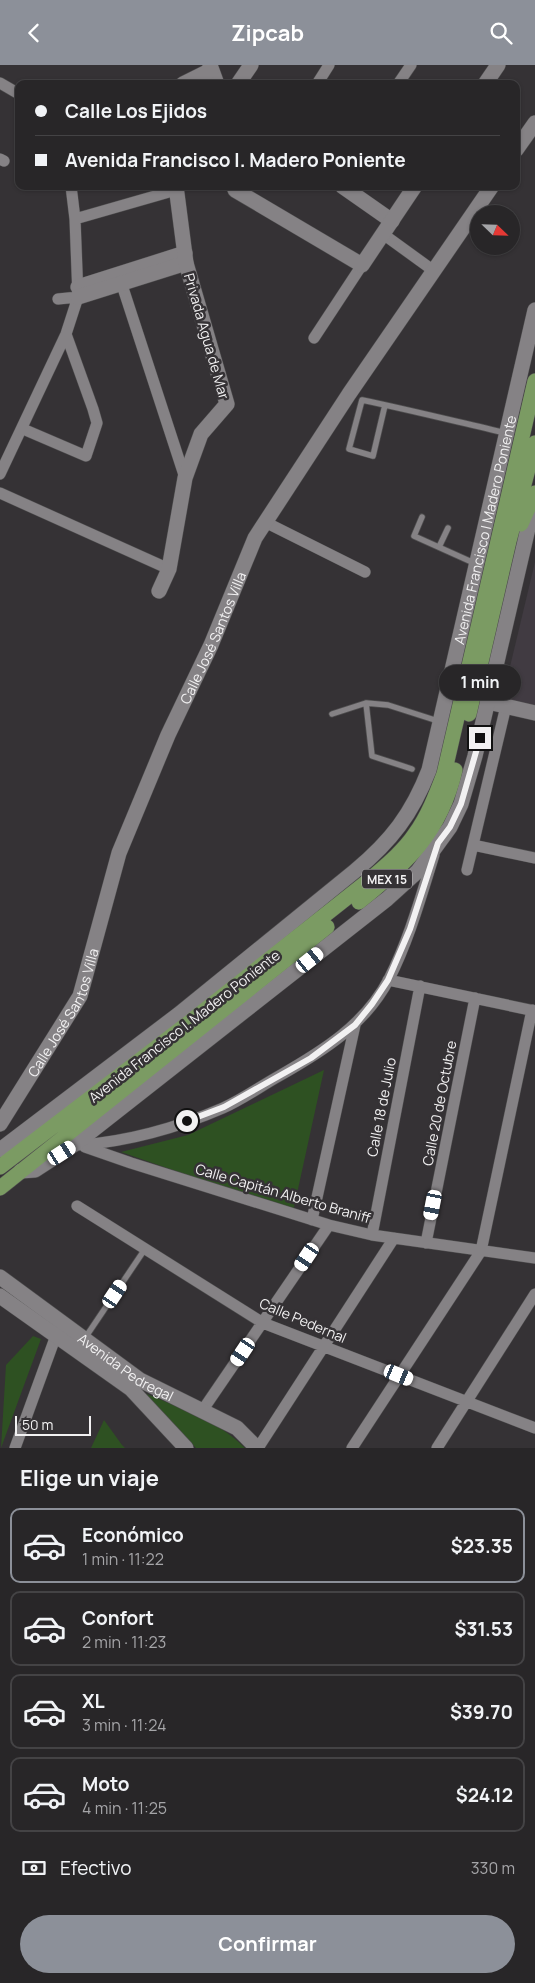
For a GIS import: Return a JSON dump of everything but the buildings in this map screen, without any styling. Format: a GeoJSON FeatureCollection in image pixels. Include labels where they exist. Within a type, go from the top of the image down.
{"type":"FeatureCollection","features":[{"type":"Feature","properties":{"kind":"main road","name":"Avenida Francisco I. Madero Poniente"},"geometry":{"type":"LineString","coordinates":[[0,1188],[375,889],[404,865],[425,840],[446,800],[454,777],[531,439],[535,381]]}},
{"type":"Feature","properties":{"kind":"main road","name":"Avenida Francisco I. Madero Poniente"},"geometry":{"type":"LineString","coordinates":[[0,1167],[180,1031],[368,881],[394,858],[415,835],[435,797],[444,774],[531,439]]}},
{"type":"Feature","properties":{"kind":"main road"},"geometry":{"type":"LineString","coordinates":[[509,541],[520,526],[535,493]]}},
{"type":"Feature","properties":{"kind":"main road"},"geometry":{"type":"LineString","coordinates":[[0,1157],[22,1143],[31,1143]]}},
{"type":"Feature","properties":{"kind":"street"},"geometry":{"type":"LineString","coordinates":[[241,80],[251,65]]}},
{"type":"Feature","properties":{"kind":"street"},"geometry":{"type":"LineString","coordinates":[[320,80],[329,65]]}},
{"type":"Feature","properties":{"kind":"street"},"geometry":{"type":"LineString","coordinates":[[401,80],[411,65]]}},
{"type":"Feature","properties":{"kind":"street"},"geometry":{"type":"LineString","coordinates":[[488,80],[498,65]]}},
{"type":"Feature","properties":{"kind":"street"},"geometry":{"type":"LineString","coordinates":[[201,80],[214,77]]}},
{"type":"Feature","properties":{"kind":"street"},"geometry":{"type":"LineString","coordinates":[[0,83],[15,92]]}},
{"type":"Feature","properties":{"kind":"street"},"geometry":{"type":"LineString","coordinates":[[520,144],[535,123]]}},
{"type":"Feature","properties":{"kind":"street"},"geometry":{"type":"LineString","coordinates":[[0,474],[23,429],[66,334],[78,292],[75,219],[71,190]]}},
{"type":"Feature","properties":{"kind":"street"},"geometry":{"type":"LineString","coordinates":[[75,219],[169,190]]}},
{"type":"Feature","properties":{"kind":"street","name":"Privada Agua de Mar"},"geometry":{"type":"LineString","coordinates":[[159,591],[169,569],[185,478],[201,434],[227,404],[186,258],[176,190]]}},
{"type":"Feature","properties":{"kind":"street"},"geometry":{"type":"LineString","coordinates":[[235,190],[362,265]]}},
{"type":"Feature","properties":{"kind":"street"},"geometry":{"type":"LineString","coordinates":[[348,190],[392,221]]}},
{"type":"Feature","properties":{"kind":"street"},"geometry":{"type":"LineString","coordinates":[[314,338],[412,190]]}},
{"type":"Feature","properties":{"kind":"street","name":"Calle José Santos Villa"},"geometry":{"type":"LineString","coordinates":[[0,1124],[80,996],[119,853],[168,735],[211,645],[255,538],[349,394],[489,190]]}},
{"type":"Feature","properties":{"kind":"street"},"geometry":{"type":"LineString","coordinates":[[383,234],[434,271]]}},
{"type":"Feature","properties":{"kind":"street"},"geometry":{"type":"LineString","coordinates":[[78,292],[122,285],[186,258]]}},
{"type":"Feature","properties":{"kind":"street"},"geometry":{"type":"LineString","coordinates":[[58,299],[186,258]]}},
{"type":"Feature","properties":{"kind":"street"},"geometry":{"type":"LineString","coordinates":[[122,285],[185,478]]}},
{"type":"Feature","properties":{"kind":"street","name":"Avenida Francisco I Madero Poniente"},"geometry":{"type":"LineString","coordinates":[[0,1150],[179,1014],[379,851],[399,829],[420,793],[429,770],[535,310]]}},
{"type":"Feature","properties":{"kind":"street"},"geometry":{"type":"LineString","coordinates":[[23,429],[86,456],[94,437],[97,423],[66,334]]}},
{"type":"Feature","properties":{"kind":"street"},"geometry":{"type":"LineString","coordinates":[[0,493],[169,569]]}},
{"type":"Feature","properties":{"kind":"street","name":"Avenida Francisco I. Madero Poniente"},"geometry":{"type":"LineString","coordinates":[[21,1171],[35,1170],[78,1145],[387,899],[418,871],[450,827],[461,804],[476,756],[535,497]]}},
{"type":"Feature","properties":{"kind":"street"},"geometry":{"type":"LineString","coordinates":[[265,523],[365,572]]}},
{"type":"Feature","properties":{"kind":"street"},"geometry":{"type":"LineString","coordinates":[[488,702],[535,713]]}},
{"type":"Feature","properties":{"kind":"street"},"geometry":{"type":"LineString","coordinates":[[467,870],[506,706]]}},
{"type":"Feature","properties":{"kind":"street"},"geometry":{"type":"LineString","coordinates":[[78,1145],[122,1140],[168,1127],[224,1107],[311,1058],[355,1025],[388,980],[410,929],[438,843]]}},
{"type":"Feature","properties":{"kind":"street"},"geometry":{"type":"LineString","coordinates":[[473,845],[535,856]]}},
{"type":"Feature","properties":{"kind":"street"},"geometry":{"type":"LineString","coordinates":[[352,1448],[481,1251],[533,1010],[388,980]]}},
{"type":"Feature","properties":{"kind":"street","name":"Calle 18 de Julio"},"geometry":{"type":"LineString","coordinates":[[372,1235],[420,986]]}},
{"type":"Feature","properties":{"kind":"street","name":"Calle 20 de Octubre"},"geometry":{"type":"LineString","coordinates":[[426,1243],[475,998]]}},
{"type":"Feature","properties":{"kind":"street"},"geometry":{"type":"LineString","coordinates":[[312,1220],[355,1025]]}},
{"type":"Feature","properties":{"kind":"street","name":"Calle Capitán Alberto Braniff"},"geometry":{"type":"LineString","coordinates":[[78,1145],[329,1225],[372,1235],[535,1258]]}},
{"type":"Feature","properties":{"kind":"street","name":"Calle Pedernal"},"geometry":{"type":"LineString","coordinates":[[77,1206],[263,1323],[535,1428]]}},
{"type":"Feature","properties":{"kind":"street"},"geometry":{"type":"LineString","coordinates":[[202,1411],[329,1225]]}},
{"type":"Feature","properties":{"kind":"street"},"geometry":{"type":"LineString","coordinates":[[258,1448],[394,1238]]}},
{"type":"Feature","properties":{"kind":"street","name":"Avenida Pedregal"},"geometry":{"type":"LineString","coordinates":[[0,1277],[131,1389],[180,1445]]}},
{"type":"Feature","properties":{"kind":"street"},"geometry":{"type":"LineString","coordinates":[[438,1448],[535,1294]]}},
{"type":"Feature","properties":{"kind":"street","name":"Avenida Pedregal"},"geometry":{"type":"LineString","coordinates":[[0,1295],[59,1329],[84,1339],[140,1380],[237,1428],[258,1448]]}},
{"type":"Feature","properties":{"kind":"street"},"geometry":{"type":"LineString","coordinates":[[14,1448],[59,1329]]}},
{"type":"Feature","properties":{"kind":"lane"},"geometry":{"type":"LineString","coordinates":[[385,405],[373,456],[349,449],[362,400],[385,405],[531,439]]}},
{"type":"Feature","properties":{"kind":"lane"},"geometry":{"type":"LineString","coordinates":[[422,517],[414,536],[476,564]]}},
{"type":"Feature","properties":{"kind":"lane"},"geometry":{"type":"LineString","coordinates":[[439,547],[448,528]]}},
{"type":"Feature","properties":{"kind":"lane"},"geometry":{"type":"LineString","coordinates":[[332,714],[366,703],[388,705],[440,722]]}},
{"type":"Feature","properties":{"kind":"lane"},"geometry":{"type":"LineString","coordinates":[[366,703],[372,757],[412,769]]}},
{"type":"Feature","properties":{"kind":"lane"},"geometry":{"type":"LineString","coordinates":[[84,1339],[145,1249]]}},
{"type":"Feature","properties":{"kind":"shaded area"},"geometry":{"type":"Polygon","coordinates":[[[535,562],[535,708],[502,700],[535,562]]]}},
{"type":"Feature","properties":{"kind":"green space"},"geometry":{"type":"Polygon","coordinates":[[[324,1070],[293,1212],[121,1152],[188,1135],[324,1070]]]}},
{"type":"Feature","properties":{"kind":"green space"},"geometry":{"type":"Polygon","coordinates":[[[33,1336],[41,1339],[1,1448],[6,1365],[33,1336]]]}},
{"type":"Feature","properties":{"kind":"green space"},"geometry":{"type":"Polygon","coordinates":[[[142,1392],[210,1422],[245,1448],[196,1448],[142,1392]]]}},
{"type":"Feature","properties":{"kind":"green space"},"geometry":{"type":"Polygon","coordinates":[[[104,1420],[122,1445],[125,1448],[91,1448],[104,1420]]]}},
{"type":"Feature","properties":{"kind":"route"},"geometry":{"type":"LineString","coordinates":[[187,1121],[224,1107],[311,1058],[355,1025],[372,1004],[388,980],[410,929],[438,843],[450,827],[461,804],[480,738]]}}]}
